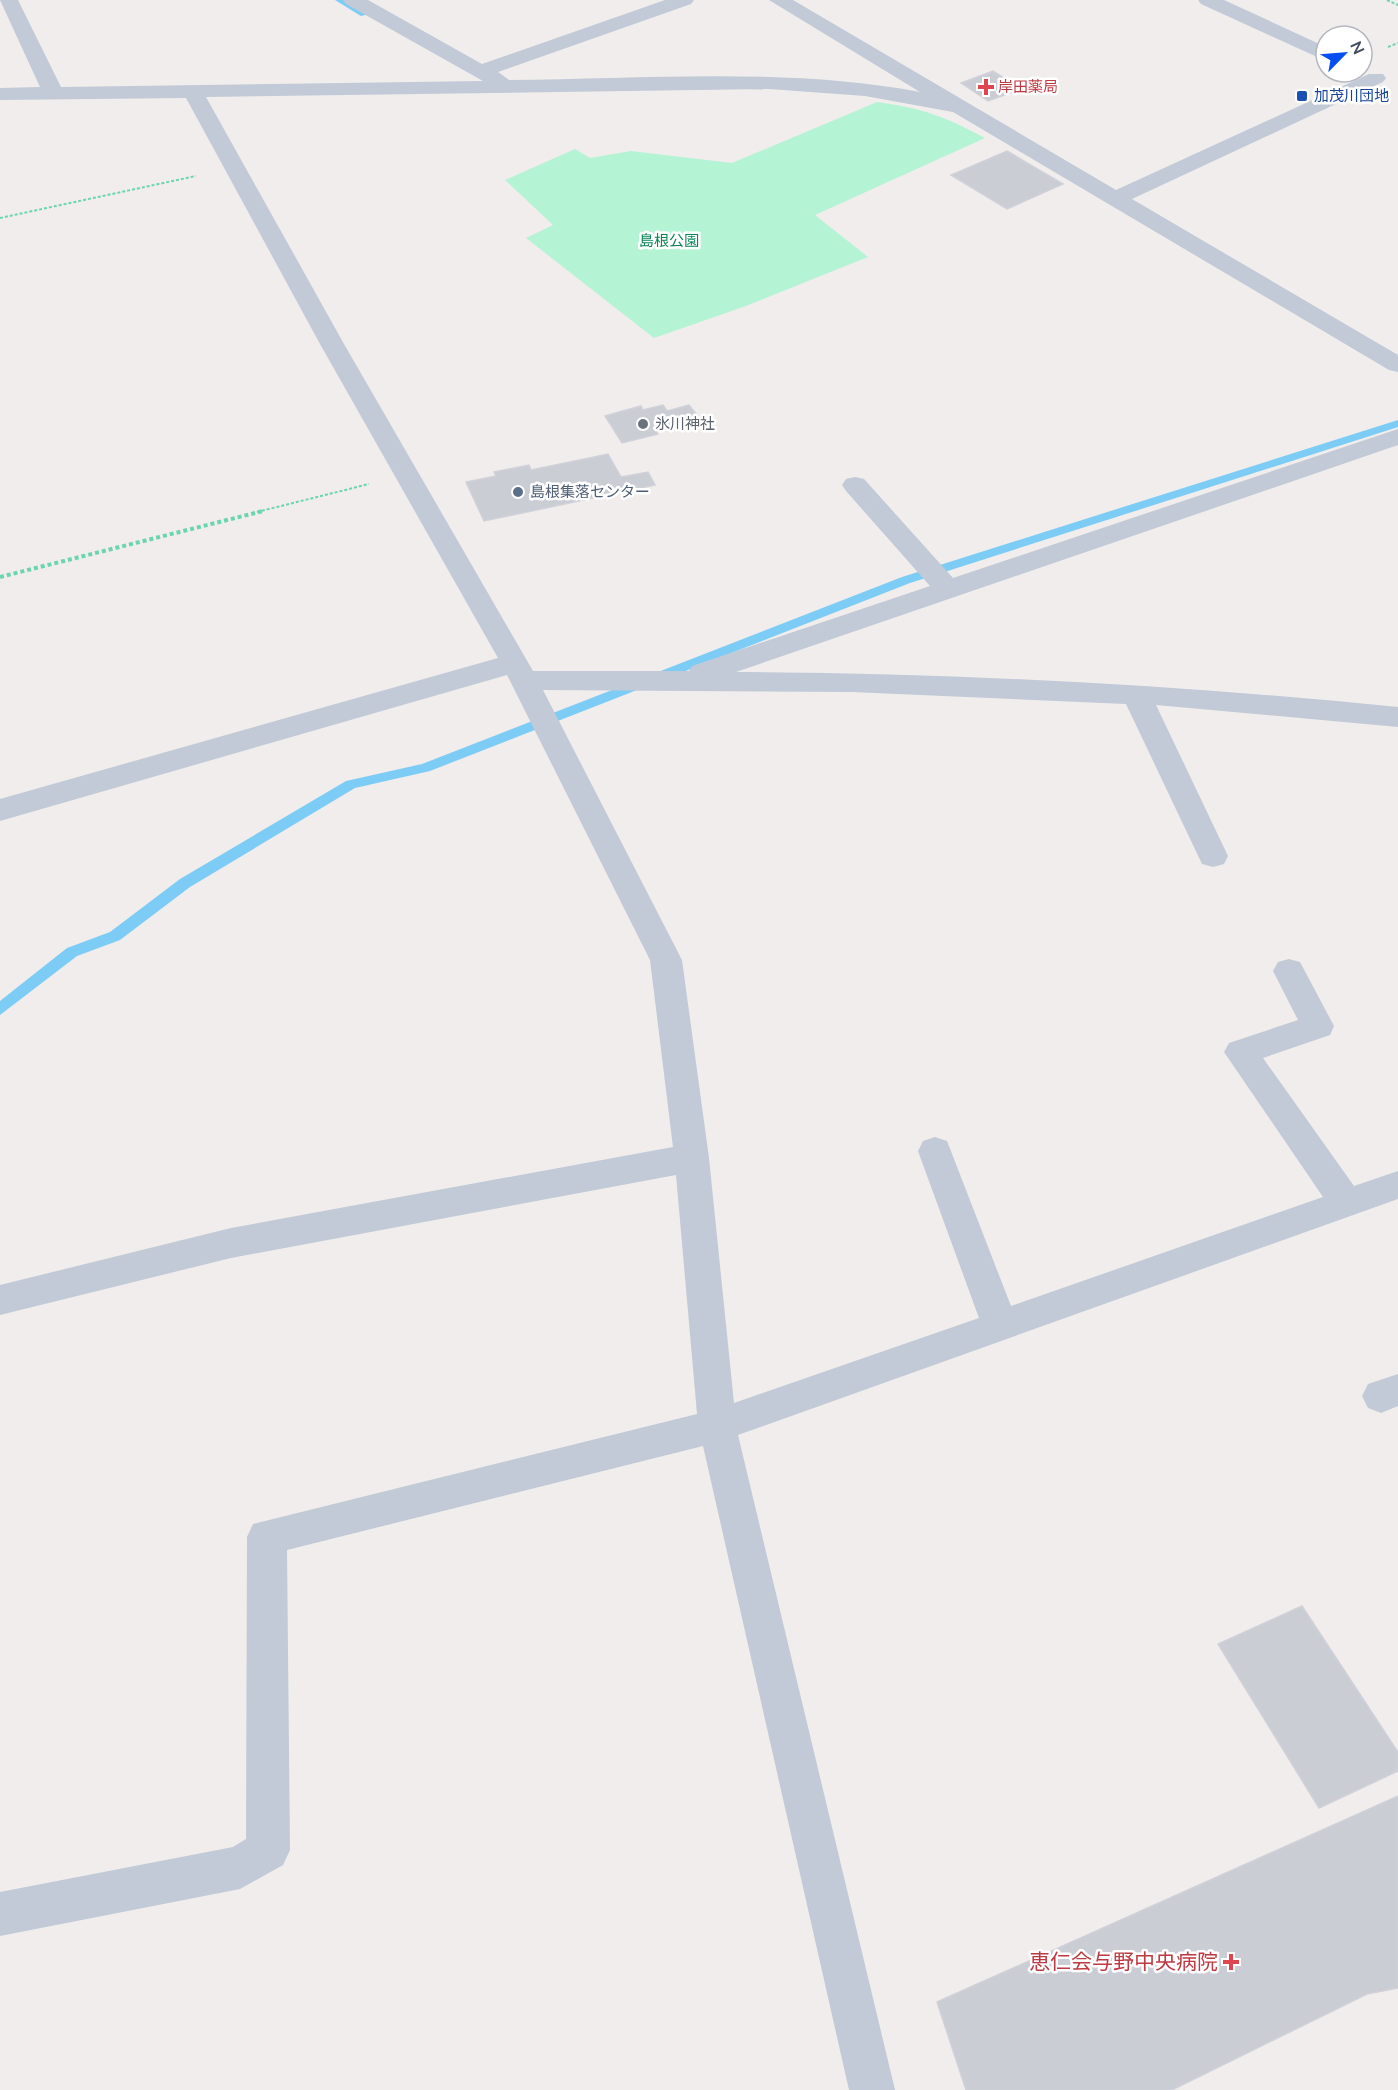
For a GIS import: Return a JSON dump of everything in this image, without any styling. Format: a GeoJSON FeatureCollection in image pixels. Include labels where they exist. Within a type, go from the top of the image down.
{"type":"FeatureCollection","features":[{"type":"Feature","properties":{"kind":"street"},"geometry":{"type":"LineString","coordinates":[[8,0],[54,94]]}},
{"type":"Feature","properties":{"kind":"street"},"geometry":{"type":"LineString","coordinates":[[353,0],[509,87]]}},
{"type":"Feature","properties":{"kind":"street"},"geometry":{"type":"LineString","coordinates":[[482,71],[684,0]]}},
{"type":"Feature","properties":{"kind":"street"},"geometry":{"type":"LineString","coordinates":[[779,0],[1398,364]]}},
{"type":"Feature","properties":{"kind":"street"},"geometry":{"type":"LineString","coordinates":[[1208,0],[1314,49]]}},
{"type":"Feature","properties":{"kind":"street"},"geometry":{"type":"LineString","coordinates":[[1374,77],[1398,88]]}},
{"type":"Feature","properties":{"kind":"street"},"geometry":{"type":"LineString","coordinates":[[0,94],[769,83],[849,86],[902,93],[961,107]]}},
{"type":"Feature","properties":{"kind":"street"},"geometry":{"type":"LineString","coordinates":[[1116,198],[1350,84]]}},
{"type":"Feature","properties":{"kind":"street"},"geometry":{"type":"LineString","coordinates":[[193,92],[519,672],[666,960],[692,1158],[717,1426],[872,2090]]}},
{"type":"Feature","properties":{"kind":"street"},"geometry":{"type":"LineString","coordinates":[[680,680],[1398,437]]}},
{"type":"Feature","properties":{"kind":"street"},"geometry":{"type":"LineString","coordinates":[[855,485],[948,590]]}},
{"type":"Feature","properties":{"kind":"street"},"geometry":{"type":"LineString","coordinates":[[0,810],[519,672],[680,680],[1063,690],[1272,703],[1398,717]]}},
{"type":"Feature","properties":{"kind":"street"},"geometry":{"type":"LineString","coordinates":[[1136,694],[1213,856]]}},
{"type":"Feature","properties":{"kind":"street"},"geometry":{"type":"LineString","coordinates":[[1289,971],[1318,1026],[1241,1052],[1347,1203]]}},
{"type":"Feature","properties":{"kind":"street"},"geometry":{"type":"LineString","coordinates":[[934,1151],[1000,1326]]}},
{"type":"Feature","properties":{"kind":"street"},"geometry":{"type":"LineString","coordinates":[[0,1300],[231,1243],[692,1158]]}},
{"type":"Feature","properties":{"kind":"street"},"geometry":{"type":"LineString","coordinates":[[0,1914],[240,1867],[268,1851],[267,1537],[717,1426],[1398,1185]]}},
{"type":"Feature","properties":{"kind":"path"},"geometry":{"type":"LineString","coordinates":[[1387,0],[1398,5]]}},
{"type":"Feature","properties":{"kind":"path"},"geometry":{"type":"LineString","coordinates":[[0,218],[235,168]]}},
{"type":"Feature","properties":{"kind":"path"},"geometry":{"type":"LineString","coordinates":[[0,577],[407,474]]}},
{"type":"Feature","properties":{"kind":"green space","name":"島根公園"},"geometry":{"type":"Polygon","coordinates":[[[877,102],[933,114],[985,138],[815,215],[868,257],[746,306],[654,338],[526,238],[553,225],[505,180],[575,149],[590,158],[631,151],[732,163],[877,102]]]}},
{"type":"Feature","properties":{"kind":"building"},"geometry":{"type":"Polygon","coordinates":[[[993,71],[1021,89],[988,101],[961,83],[993,71]]]}},
{"type":"Feature","properties":{"kind":"building"},"geometry":{"type":"Polygon","coordinates":[[[1007,151],[1063,184],[1007,209],[951,175],[1007,151]]]}},
{"type":"Feature","properties":{"kind":"building","name":"氷川神社"},"geometry":{"type":"Polygon","coordinates":[[[663,405],[667,411],[689,405],[698,416],[674,422],[677,426],[656,431],[658,434],[622,443],[605,416],[641,406],[643,410],[663,405]]]}},
{"type":"Feature","properties":{"kind":"building"},"geometry":{"type":"Polygon","coordinates":[[[608,454],[621,477],[648,472],[655,485],[484,521],[466,482],[496,476],[494,472],[529,465],[531,470],[608,454]]]}},
{"type":"Feature","properties":{"kind":"building"},"geometry":{"type":"Polygon","coordinates":[[[1302,1606],[1398,1752],[1398,1771],[1319,1808],[1218,1644],[1302,1606]]]}},
{"type":"Feature","properties":{"kind":"building"},"geometry":{"type":"Polygon","coordinates":[[[1398,1796],[1398,1988],[1367,1994],[1172,2090],[966,2090],[937,2002],[1398,1796]]]}},
{"type":"Feature","properties":{"kind":"waterway"},"geometry":{"type":"LineString","coordinates":[[339,0],[364,14]]}},
{"type":"Feature","properties":{"kind":"waterway"},"geometry":{"type":"LineString","coordinates":[[0,1009],[72,952],[115,936],[185,883],[351,784],[425,768],[906,580],[1398,423]]}},
{"type":"Feature","properties":{"kind":"place","name":"岸田薬局"},"geometry":{"type":"Point","coordinates":[986,87]}},
{"type":"Feature","properties":{"kind":"place","name":"加茂川団地"},"geometry":{"type":"Point","coordinates":[1302,96]}},
{"type":"Feature","properties":{"kind":"place","name":"氷川神社"},"geometry":{"type":"Point","coordinates":[643,424]}},
{"type":"Feature","properties":{"kind":"place","name":"島根集落センター"},"geometry":{"type":"Point","coordinates":[518,492]}},
{"type":"Feature","properties":{"kind":"place","name":"恵仁会与野中央病院"},"geometry":{"type":"Point","coordinates":[1231,1962]}}]}
